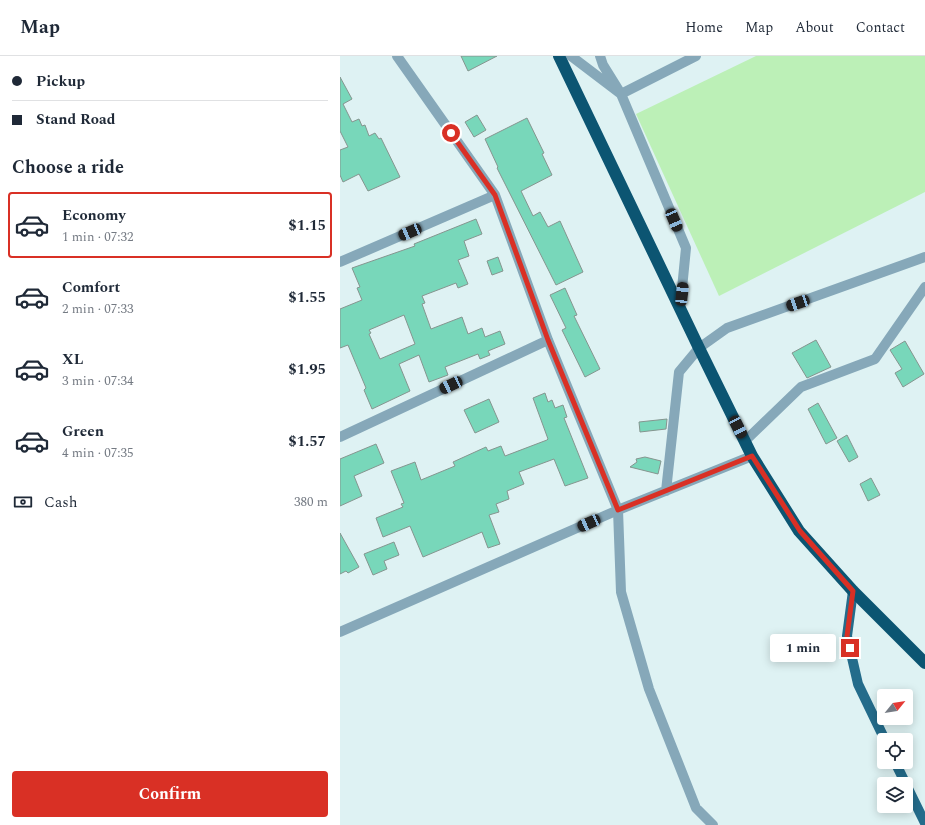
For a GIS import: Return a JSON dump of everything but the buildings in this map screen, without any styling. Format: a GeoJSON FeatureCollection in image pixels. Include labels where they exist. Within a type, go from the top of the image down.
{"type":"FeatureCollection","features":[{"type":"Feature","properties":{"kind":"highway"},"geometry":{"type":"LineString","coordinates":[[559,56],[752,456],[800,531],[853,591],[925,662]]}},
{"type":"Feature","properties":{"kind":"main road"},"geometry":{"type":"LineString","coordinates":[[853,591],[847,636],[858,684],[882,733]]}},
{"type":"Feature","properties":{"kind":"main road"},"geometry":{"type":"LineString","coordinates":[[898,769],[925,823]]}},
{"type":"Feature","properties":{"kind":"street"},"geometry":{"type":"LineString","coordinates":[[397,56],[495,195],[548,340],[618,510],[621,592],[649,689],[696,808],[713,825]]}},
{"type":"Feature","properties":{"kind":"street"},"geometry":{"type":"LineString","coordinates":[[571,56],[621,94]]}},
{"type":"Feature","properties":{"kind":"street"},"geometry":{"type":"LineString","coordinates":[[600,56],[603,65],[621,94],[686,248],[680,309]]}},
{"type":"Feature","properties":{"kind":"street"},"geometry":{"type":"LineString","coordinates":[[621,94],[696,56]]}},
{"type":"Feature","properties":{"kind":"street"},"geometry":{"type":"LineString","coordinates":[[340,262],[495,195]]}},
{"type":"Feature","properties":{"kind":"street"},"geometry":{"type":"LineString","coordinates":[[666,491],[679,372],[699,348],[727,328],[925,257]]}},
{"type":"Feature","properties":{"kind":"street"},"geometry":{"type":"LineString","coordinates":[[745,441],[801,387],[875,359],[925,287]]}},
{"type":"Feature","properties":{"kind":"street"},"geometry":{"type":"LineString","coordinates":[[340,437],[548,340]]}},
{"type":"Feature","properties":{"kind":"street"},"geometry":{"type":"LineString","coordinates":[[340,632],[618,510],[752,456]]}},
{"type":"Feature","properties":{"kind":"green space"},"geometry":{"type":"Polygon","coordinates":[[[756,56],[925,56],[925,192],[719,296],[636,114],[756,56]]]}},
{"type":"Feature","properties":{"kind":"route"},"geometry":{"type":"LineString","coordinates":[[451,133],[495,195],[548,340],[618,510],[752,456],[800,531],[853,591],[847,636],[850,648]]}}]}
